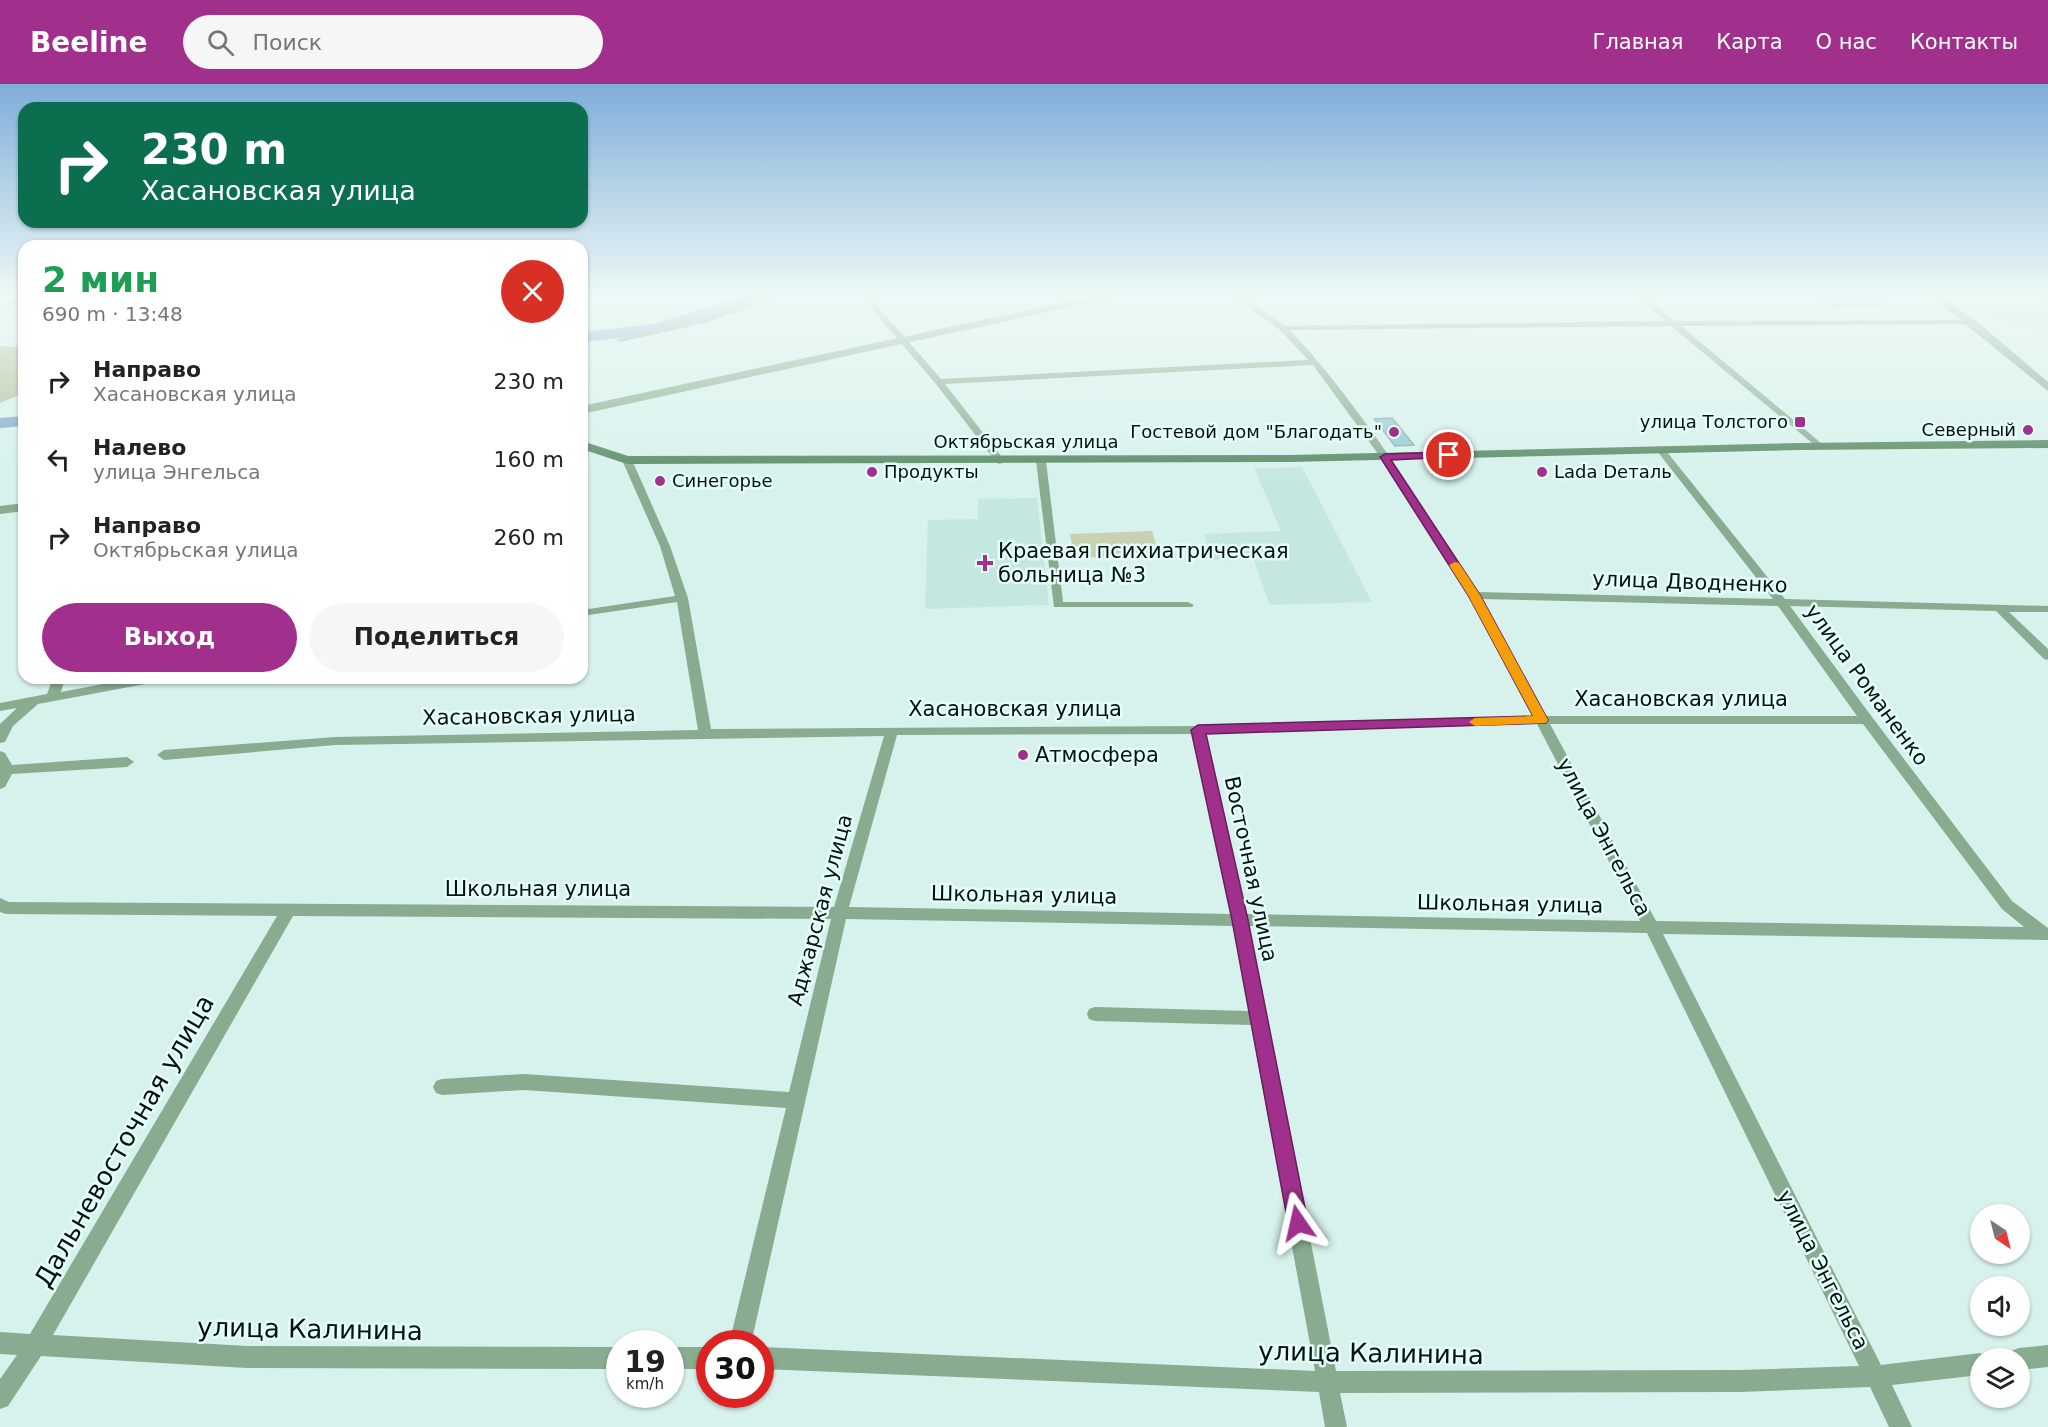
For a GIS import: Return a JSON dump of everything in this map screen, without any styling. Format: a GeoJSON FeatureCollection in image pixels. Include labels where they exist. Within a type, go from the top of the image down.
{"type":"FeatureCollection","features":[{"type":"Feature","properties":{"kind":"main road","name":"Октябрьская улица"},"geometry":{"type":"LineString","coordinates":[[588,447],[627,460],[1041,461],[1385,457],[1818,445],[2048,444]]}},
{"type":"Feature","properties":{"kind":"street"},"geometry":{"type":"LineString","coordinates":[[588,409],[819,358]]}},
{"type":"Feature","properties":{"kind":"street"},"geometry":{"type":"LineString","coordinates":[[919,358],[1000,461]]}},
{"type":"Feature","properties":{"kind":"street","name":"улица Энгельса"},"geometry":{"type":"LineString","coordinates":[[1311,358],[1385,457],[1474,595],[1652,928],[1901,1427]]}},
{"type":"Feature","properties":{"kind":"street"},"geometry":{"type":"LineString","coordinates":[[1714,358],[1818,445]]}},
{"type":"Feature","properties":{"kind":"street"},"geometry":{"type":"LineString","coordinates":[[2013,358],[2048,388]]}},
{"type":"Feature","properties":{"kind":"street"},"geometry":{"type":"LineString","coordinates":[[939,382],[1315,362]]}},
{"type":"Feature","properties":{"kind":"street","name":"улица Романенко"},"geometry":{"type":"LineString","coordinates":[[1660,449],[1784,604],[1867,720],[2007,905],[2046,935]]}},
{"type":"Feature","properties":{"kind":"street"},"geometry":{"type":"LineString","coordinates":[[627,460],[665,546],[682,598],[705,733]]}},
{"type":"Feature","properties":{"kind":"street"},"geometry":{"type":"LineString","coordinates":[[1041,461],[1058,605],[1188,605]]}},
{"type":"Feature","properties":{"kind":"street"},"geometry":{"type":"LineString","coordinates":[[0,510],[18,508]]}},
{"type":"Feature","properties":{"kind":"street","name":"улица Дводненко"},"geometry":{"type":"LineString","coordinates":[[1474,595],[2048,609]]}},
{"type":"Feature","properties":{"kind":"street"},"geometry":{"type":"LineString","coordinates":[[588,612],[682,598]]}},
{"type":"Feature","properties":{"kind":"street"},"geometry":{"type":"LineString","coordinates":[[1999,608],[2048,656]]}},
{"type":"Feature","properties":{"kind":"street"},"geometry":{"type":"LineString","coordinates":[[52,698],[57,684]]}},
{"type":"Feature","properties":{"kind":"street"},"geometry":{"type":"LineString","coordinates":[[0,707],[125,684]]}},
{"type":"Feature","properties":{"kind":"street"},"geometry":{"type":"LineString","coordinates":[[0,739],[1,732],[8,724],[35,701]]}},
{"type":"Feature","properties":{"kind":"street","name":"Хасановская улица"},"geometry":{"type":"LineString","coordinates":[[164,755],[335,741],[705,733],[1198,730],[1541,720],[1867,720]]}},
{"type":"Feature","properties":{"kind":"street","name":"Восточная улица"},"geometry":{"type":"LineString","coordinates":[[1198,730],[1240,920],[1336,1427]]}},
{"type":"Feature","properties":{"kind":"street","name":"Аджарская улица"},"geometry":{"type":"LineString","coordinates":[[743,1330],[840,913],[892,731]]}},
{"type":"Feature","properties":{"kind":"street"},"geometry":{"type":"LineString","coordinates":[[0,756],[8,770]]}},
{"type":"Feature","properties":{"kind":"street"},"geometry":{"type":"LineString","coordinates":[[8,770],[127,762]]}},
{"type":"Feature","properties":{"kind":"street"},"geometry":{"type":"LineString","coordinates":[[0,784],[8,770]]}},
{"type":"Feature","properties":{"kind":"street","name":"Школьная улица"},"geometry":{"type":"LineString","coordinates":[[0,904],[6,908],[840,913],[2046,935]]}},
{"type":"Feature","properties":{"kind":"street","name":"Дальневосточная улица"},"geometry":{"type":"LineString","coordinates":[[0,1398],[36,1345],[290,908]]}},
{"type":"Feature","properties":{"kind":"street"},"geometry":{"type":"LineString","coordinates":[[1095,1014],[1259,1018]]}},
{"type":"Feature","properties":{"kind":"street"},"geometry":{"type":"LineString","coordinates":[[442,1087],[524,1082],[796,1101]]}},
{"type":"Feature","properties":{"kind":"street","name":"улица Калинина"},"geometry":{"type":"LineString","coordinates":[[0,1343],[248,1357],[606,1358]]}},
{"type":"Feature","properties":{"kind":"street"},"geometry":{"type":"LineString","coordinates":[[2030,1358],[2048,1356]]}},
{"type":"Feature","properties":{"kind":"street","name":"улица Калинина"},"geometry":{"type":"LineString","coordinates":[[774,1359],[1329,1382],[1728,1381],[1876,1376],[1970,1365]]}},
{"type":"Feature","properties":{"kind":"shaded area"},"geometry":{"type":"Polygon","coordinates":[[[1302,467],[1372,602],[1270,605],[1253,558],[1213,560],[1204,534],[1281,531],[1254,468],[1302,467]]]}},
{"type":"Feature","properties":{"kind":"shaded area","name":"Краевая психиатрическая больница №3"},"geometry":{"type":"Polygon","coordinates":[[[1037,498],[1049,605],[925,609],[928,520],[978,519],[978,499],[1037,498]]]}},
{"type":"Feature","properties":{"kind":"shaded area"},"geometry":{"type":"Polygon","coordinates":[[[1152,531],[1159,554],[1075,558],[1070,534],[1152,531]]]}},
{"type":"Feature","properties":{"kind":"green space"},"geometry":{"type":"Polygon","coordinates":[[[0,358],[18,358],[18,396],[0,403],[0,358]]]}},
{"type":"Feature","properties":{"kind":"building","name":"Гостевой дом \"Благодать\""},"geometry":{"type":"Polygon","coordinates":[[[1392,418],[1414,445],[1395,446],[1374,419],[1392,418]]]}},
{"type":"Feature","properties":{"kind":"waterway"},"geometry":{"type":"LineString","coordinates":[[0,423],[18,422]]}},
{"type":"Feature","properties":{"kind":"slow traffic"},"geometry":{"type":"LineString","coordinates":[[1455,565],[1474,595],[1541,720],[1475,722]]}},
{"type":"Feature","properties":{"kind":"place","name":"улица Толстого"},"geometry":{"type":"Point","coordinates":[1800,422]}},
{"type":"Feature","properties":{"kind":"place","name":"Северный"},"geometry":{"type":"Point","coordinates":[2028,430]}},
{"type":"Feature","properties":{"kind":"place","name":"Гостевой дом \"Благодать\""},"geometry":{"type":"Point","coordinates":[1394,432]}},
{"type":"Feature","properties":{"kind":"place","name":"Продукты"},"geometry":{"type":"Point","coordinates":[872,472]}},
{"type":"Feature","properties":{"kind":"place","name":"Lada Dеталь"},"geometry":{"type":"Point","coordinates":[1542,472]}},
{"type":"Feature","properties":{"kind":"place","name":"Синегорье"},"geometry":{"type":"Point","coordinates":[660,481]}},
{"type":"Feature","properties":{"kind":"place","name":"Краевая психиатрическая больница №3"},"geometry":{"type":"Point","coordinates":[985,563]}},
{"type":"Feature","properties":{"kind":"place","name":"Атмосфера"},"geometry":{"type":"Point","coordinates":[1023,755]}},
{"type":"Feature","properties":{"kind":"route"},"geometry":{"type":"LineString","coordinates":[[1298,1223],[1240,920],[1198,730],[1541,720],[1474,595],[1385,457],[1449,455]]}}]}
